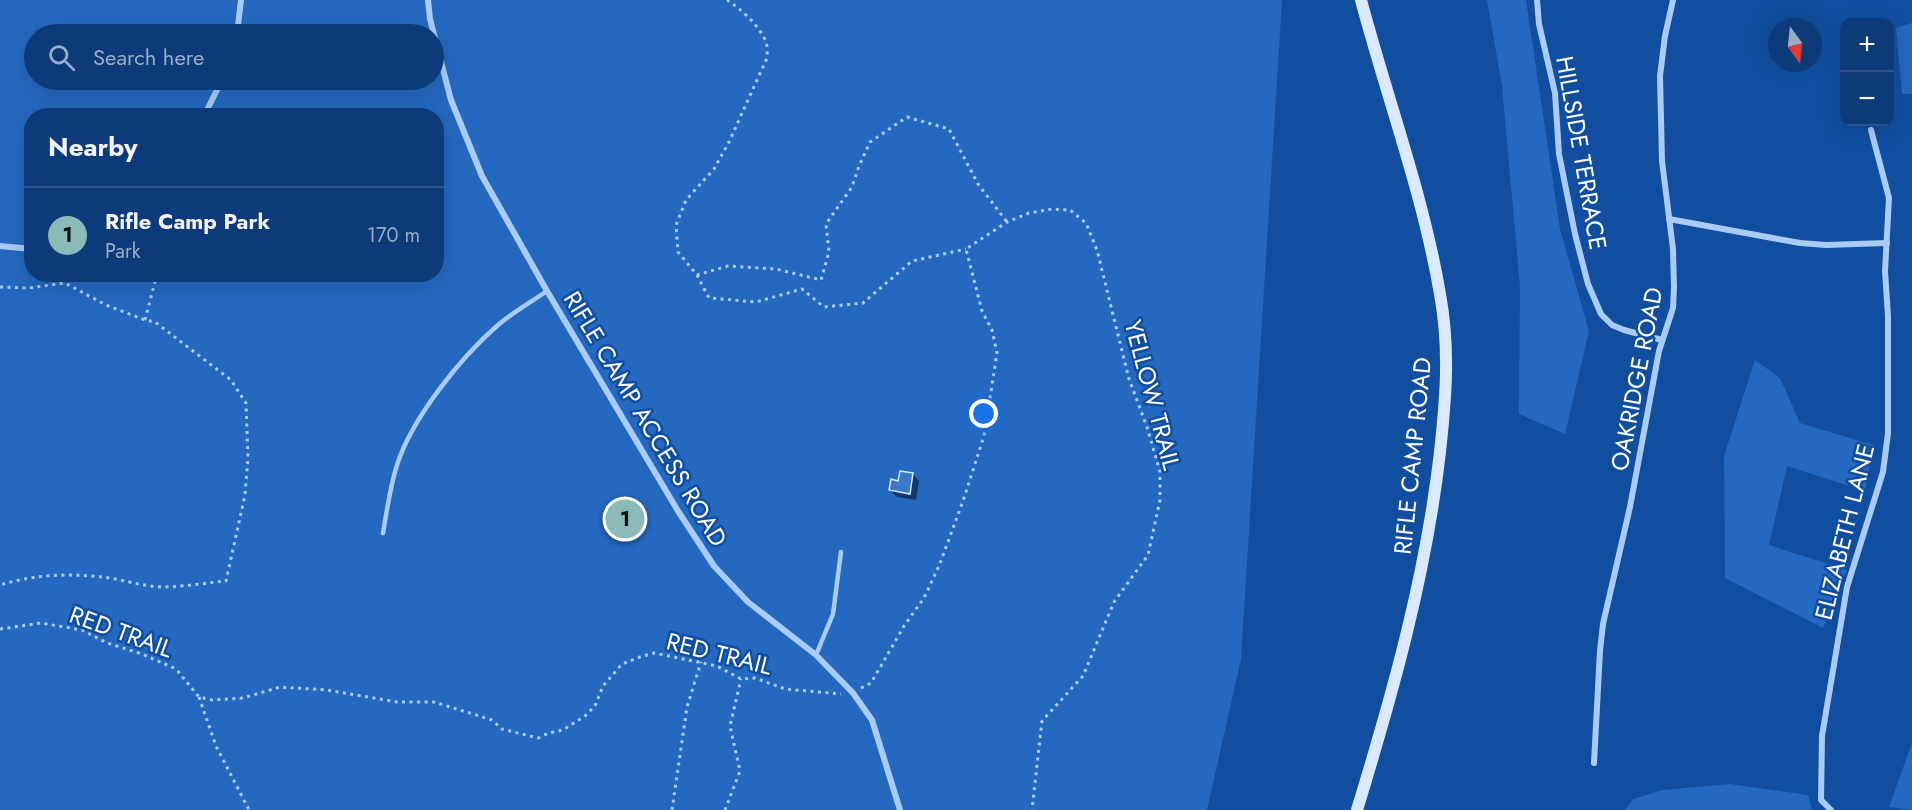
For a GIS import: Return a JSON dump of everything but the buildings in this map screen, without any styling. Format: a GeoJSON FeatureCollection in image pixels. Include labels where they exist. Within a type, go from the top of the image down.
{"type":"FeatureCollection","features":[{"type":"Feature","properties":{"kind":"street"},"geometry":{"type":"LineString","coordinates":[[238,24],[241,0]]}},
{"type":"Feature","properties":{"kind":"street","name":"RIFLE CAMP ACCESS ROAD"},"geometry":{"type":"LineString","coordinates":[[428,0],[431,24]]}},
{"type":"Feature","properties":{"kind":"street","name":"RIFLE CAMP ROAD"},"geometry":{"type":"LineString","coordinates":[[1357,810],[1406,638],[1428,542],[1447,388],[1446,342],[1431,251],[1361,0]]}},
{"type":"Feature","properties":{"kind":"street","name":"HILLSIDE TERRACE"},"geometry":{"type":"LineString","coordinates":[[1537,0],[1539,24],[1555,93],[1559,154],[1575,234],[1588,284],[1601,314],[1612,325],[1662,340]]}},
{"type":"Feature","properties":{"kind":"street","name":"OAKRIDGE ROAD"},"geometry":{"type":"LineString","coordinates":[[1594,763],[1600,651],[1604,624],[1623,544],[1659,351],[1673,308],[1674,287],[1669,219],[1662,161],[1660,76],[1665,36],[1673,0]]}},
{"type":"Feature","properties":{"kind":"street","name":"RIFLE CAMP ACCESS ROAD"},"geometry":{"type":"LineString","coordinates":[[444,73],[451,100],[482,176],[546,291],[678,511],[714,566],[747,602],[816,655],[853,693],[872,720],[900,810]]}},
{"type":"Feature","properties":{"kind":"street"},"geometry":{"type":"LineString","coordinates":[[208,108],[217,90]]}},
{"type":"Feature","properties":{"kind":"street","name":"ELIZABETH LANE"},"geometry":{"type":"LineString","coordinates":[[1831,810],[1821,800],[1822,736],[1847,587],[1883,472],[1888,433],[1887,243],[1889,198],[1871,130]]}},
{"type":"Feature","properties":{"kind":"street"},"geometry":{"type":"LineString","coordinates":[[1669,219],[1800,243],[1826,245],[1887,243]]}},
{"type":"Feature","properties":{"kind":"street"},"geometry":{"type":"LineString","coordinates":[[0,246],[24,248]]}},
{"type":"Feature","properties":{"kind":"lane"},"geometry":{"type":"LineString","coordinates":[[383,533],[397,464],[418,420],[437,391],[498,325],[546,291]]}},
{"type":"Feature","properties":{"kind":"lane"},"geometry":{"type":"LineString","coordinates":[[816,655],[833,614],[841,552]]}},
{"type":"Feature","properties":{"kind":"path"},"geometry":{"type":"LineString","coordinates":[[697,275],[728,266],[776,269],[821,280],[829,252],[826,224],[852,187],[870,142],[907,117],[949,129],[978,184],[1007,222],[966,249],[912,261],[863,303],[824,307],[802,289],[756,302],[709,298],[697,275],[678,252],[676,225],[686,200],[714,169],[767,58],[766,43],[756,28],[740,8],[728,0]]}},
{"type":"Feature","properties":{"kind":"path","name":"YELLOW TRAIL"},"geometry":{"type":"LineString","coordinates":[[1007,222],[1029,213],[1052,209],[1070,210],[1086,223],[1097,250],[1129,380],[1147,427],[1160,472],[1160,500],[1148,555],[1114,602],[1083,676],[1042,721],[1032,810]]}},
{"type":"Feature","properties":{"kind":"path"},"geometry":{"type":"LineString","coordinates":[[853,693],[871,683],[904,626],[924,598],[939,566],[984,436],[997,353],[992,330],[982,311],[966,249]]}},
{"type":"Feature","properties":{"kind":"path"},"geometry":{"type":"LineString","coordinates":[[145,320],[155,282]]}},
{"type":"Feature","properties":{"kind":"path"},"geometry":{"type":"LineString","coordinates":[[0,287],[29,288],[65,283],[106,305],[155,322],[231,380],[246,403],[248,458],[245,495],[226,581],[159,587],[101,577],[55,575],[0,585]]}},
{"type":"Feature","properties":{"kind":"path","name":"RED TRAIL"},"geometry":{"type":"LineString","coordinates":[[0,628],[41,623],[82,630],[107,643],[142,654],[176,669],[199,697],[212,700],[243,698],[280,687],[305,688],[397,702],[434,702],[492,720],[502,729],[538,738],[563,730],[585,716],[595,706],[603,686],[622,664],[654,653],[717,666],[741,679],[755,678],[786,689],[825,694],[853,693]]}},
{"type":"Feature","properties":{"kind":"path"},"geometry":{"type":"LineString","coordinates":[[672,810],[687,707],[701,662]]}},
{"type":"Feature","properties":{"kind":"path"},"geometry":{"type":"LineString","coordinates":[[725,810],[740,771],[730,726],[741,679]]}},
{"type":"Feature","properties":{"kind":"path"},"geometry":{"type":"LineString","coordinates":[[199,697],[216,746],[249,810]]}},
{"type":"Feature","properties":{"kind":"shaded area"},"geometry":{"type":"Polygon","coordinates":[[[0,0],[1282,0],[1241,659],[1207,810],[0,810],[0,0]]]}},
{"type":"Feature","properties":{"kind":"shaded area"},"geometry":{"type":"Polygon","coordinates":[[[1487,0],[1526,0],[1560,229],[1589,331],[1565,434],[1519,414],[1520,286],[1502,86],[1487,0]]]}},
{"type":"Feature","properties":{"kind":"shaded area"},"geometry":{"type":"Polygon","coordinates":[[[1912,23],[1912,94],[1902,94],[1896,28],[1912,23]]]}},
{"type":"Feature","properties":{"kind":"shaded area"},"geometry":{"type":"Polygon","coordinates":[[[1755,360],[1780,378],[1800,423],[1873,445],[1865,491],[1787,466],[1769,545],[1847,570],[1823,628],[1725,578],[1724,456],[1755,360]]]}},
{"type":"Feature","properties":{"kind":"shaded area"},"geometry":{"type":"Polygon","coordinates":[[[1912,743],[1912,810],[1889,807],[1912,743]]]}},
{"type":"Feature","properties":{"kind":"shaded area"},"geometry":{"type":"Polygon","coordinates":[[[1730,784],[1808,795],[1812,810],[1625,810],[1633,799],[1663,790],[1730,784]]]}},
{"type":"Feature","properties":{"kind":"place","name":"Rifle Camp Park"},"geometry":{"type":"Point","coordinates":[625,519]}}]}
